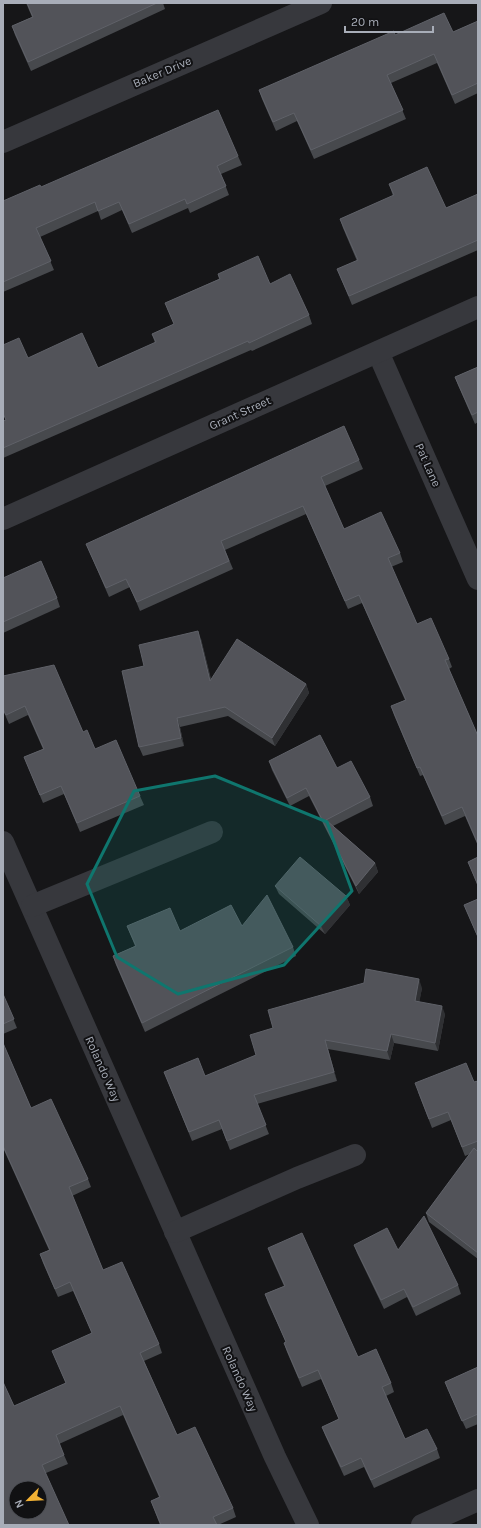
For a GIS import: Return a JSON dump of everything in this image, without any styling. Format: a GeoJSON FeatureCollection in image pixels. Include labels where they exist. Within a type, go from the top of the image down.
{"type":"FeatureCollection","features":[{"type":"Feature","properties":{"kind":"street","name":"Baker Drive"},"geometry":{"type":"LineString","coordinates":[[3,142],[321,3]]}},
{"type":"Feature","properties":{"kind":"street","name":"Grant Street"},"geometry":{"type":"LineString","coordinates":[[3,519],[478,307]]}},
{"type":"Feature","properties":{"kind":"street","name":"Pat Lane"},"geometry":{"type":"LineString","coordinates":[[378,352],[478,579]]}},
{"type":"Feature","properties":{"kind":"street"},"geometry":{"type":"LineString","coordinates":[[32,906],[212,832]]}},
{"type":"Feature","properties":{"kind":"street","name":"Rolando Way"},"geometry":{"type":"LineString","coordinates":[[3,842],[275,1457],[308,1525]]}},
{"type":"Feature","properties":{"kind":"street"},"geometry":{"type":"LineString","coordinates":[[175,1232],[297,1178],[355,1155]]}},
{"type":"Feature","properties":{"kind":"street"},"geometry":{"type":"LineString","coordinates":[[422,1525],[478,1500]]}},
{"type":"Feature","properties":{"kind":"highlighted area"},"geometry":{"type":"Polygon","coordinates":[[[215,776],[327,822],[352,891],[284,965],[178,994],[117,957],[87,884],[134,791],[215,776]]]}},
{"type":"Feature","properties":{"kind":"building"},"geometry":{"type":"Polygon","coordinates":[[[27,3],[157,3],[28,62],[12,26],[33,17],[27,3]]]}},
{"type":"Feature","properties":{"kind":"building"},"geometry":{"type":"Polygon","coordinates":[[[444,13],[453,32],[478,21],[478,83],[452,95],[434,54],[387,75],[403,110],[311,150],[294,113],[273,122],[259,90],[394,31],[395,35],[444,13]]]}},
{"type":"Feature","properties":{"kind":"building"},"geometry":{"type":"Polygon","coordinates":[[[218,110],[238,156],[217,166],[226,186],[187,204],[185,199],[129,224],[119,202],[98,211],[95,202],[36,228],[51,261],[3,282],[3,201],[40,185],[41,187],[218,110]]]}},
{"type":"Feature","properties":{"kind":"building"},"geometry":{"type":"Polygon","coordinates":[[[427,167],[446,208],[478,194],[478,240],[349,296],[337,269],[358,260],[340,219],[394,195],[389,184],[427,167]]]}},
{"type":"Feature","properties":{"kind":"building"},"geometry":{"type":"Polygon","coordinates":[[[258,256],[270,284],[290,274],[309,315],[249,343],[248,341],[3,448],[3,421],[6,420],[3,413],[3,345],[19,338],[28,358],[82,333],[98,368],[156,342],[152,334],[174,324],[165,303],[220,279],[218,274],[258,256]]]}},
{"type":"Feature","properties":{"kind":"building"},"geometry":{"type":"Polygon","coordinates":[[[478,367],[478,412],[472,415],[455,377],[478,367]]]}},
{"type":"Feature","properties":{"kind":"building"},"geometry":{"type":"Polygon","coordinates":[[[344,426],[359,460],[321,477],[344,529],[381,512],[400,553],[388,558],[417,624],[431,618],[449,659],[445,660],[478,736],[478,844],[462,807],[442,816],[420,767],[417,768],[391,706],[406,700],[359,595],[345,601],[303,506],[221,541],[229,561],[137,602],[126,579],[106,588],[86,544],[344,426]]]}},
{"type":"Feature","properties":{"kind":"building"},"geometry":{"type":"Polygon","coordinates":[[[41,561],[57,598],[3,622],[3,578],[41,561]]]}},
{"type":"Feature","properties":{"kind":"building"},"geometry":{"type":"Polygon","coordinates":[[[198,631],[210,681],[237,639],[306,684],[272,738],[225,707],[177,718],[181,738],[139,747],[122,671],[144,666],[139,645],[198,631]]]}},
{"type":"Feature","properties":{"kind":"building"},"geometry":{"type":"Polygon","coordinates":[[[54,665],[83,732],[87,730],[95,749],[116,740],[140,796],[77,823],[61,786],[40,795],[24,757],[44,749],[25,706],[6,715],[3,709],[3,676],[54,665]]]}},
{"type":"Feature","properties":{"kind":"building"},"geometry":{"type":"Polygon","coordinates":[[[320,735],[337,768],[351,761],[370,797],[326,820],[375,863],[356,886],[306,788],[287,798],[269,761],[320,735]]]}},
{"type":"Feature","properties":{"kind":"building"},"geometry":{"type":"Polygon","coordinates":[[[300,857],[346,896],[321,926],[275,886],[300,857]]]}},
{"type":"Feature","properties":{"kind":"building"},"geometry":{"type":"Polygon","coordinates":[[[478,857],[478,885],[468,862],[478,857]]]}},
{"type":"Feature","properties":{"kind":"building"},"geometry":{"type":"Polygon","coordinates":[[[267,895],[293,947],[142,1023],[113,956],[136,946],[127,926],[170,908],[180,931],[231,905],[242,926],[267,895]]]}},
{"type":"Feature","properties":{"kind":"building"},"geometry":{"type":"Polygon","coordinates":[[[478,899],[478,937],[464,905],[478,899]]]}},
{"type":"Feature","properties":{"kind":"building"},"geometry":{"type":"Polygon","coordinates":[[[366,969],[419,979],[415,1001],[442,1006],[435,1043],[391,1034],[387,1051],[325,1040],[334,1072],[254,1095],[266,1125],[227,1141],[219,1120],[189,1132],[164,1072],[198,1058],[205,1076],[256,1055],[250,1035],[273,1028],[268,1010],[364,983],[366,969]]]}},
{"type":"Feature","properties":{"kind":"building"},"geometry":{"type":"Polygon","coordinates":[[[3,994],[14,1019],[3,1024],[3,994]]]}},
{"type":"Feature","properties":{"kind":"building"},"geometry":{"type":"Polygon","coordinates":[[[3,1043],[31,1108],[51,1099],[88,1179],[69,1187],[103,1270],[122,1262],[159,1344],[140,1353],[177,1435],[195,1427],[233,1508],[213,1517],[217,1525],[161,1525],[151,1501],[160,1497],[120,1406],[56,1435],[64,1455],[42,1465],[69,1525],[3,1525],[3,1382],[14,1406],[66,1383],[52,1351],[92,1333],[70,1282],[55,1289],[40,1254],[50,1250],[3,1146],[3,1043]]]}},
{"type":"Feature","properties":{"kind":"building"},"geometry":{"type":"Polygon","coordinates":[[[466,1063],[474,1082],[478,1081],[478,1141],[462,1147],[448,1112],[429,1119],[415,1083],[466,1063]]]}},
{"type":"Feature","properties":{"kind":"building"},"geometry":{"type":"Polygon","coordinates":[[[474,1148],[478,1152],[478,1253],[426,1213],[474,1148]]]}},
{"type":"Feature","properties":{"kind":"building"},"geometry":{"type":"Polygon","coordinates":[[[424,1216],[458,1285],[413,1307],[404,1289],[381,1300],[354,1245],[387,1228],[398,1250],[424,1216]]]}},
{"type":"Feature","properties":{"kind":"building"},"geometry":{"type":"Polygon","coordinates":[[[302,1233],[358,1357],[376,1349],[391,1383],[382,1387],[405,1439],[427,1429],[437,1449],[371,1480],[361,1458],[341,1467],[322,1427],[339,1419],[318,1370],[299,1378],[284,1343],[286,1342],[265,1294],[285,1286],[268,1248],[302,1233]]]}},
{"type":"Feature","properties":{"kind":"building"},"geometry":{"type":"Polygon","coordinates":[[[478,1367],[478,1414],[462,1421],[445,1382],[478,1367]]]}}]}
